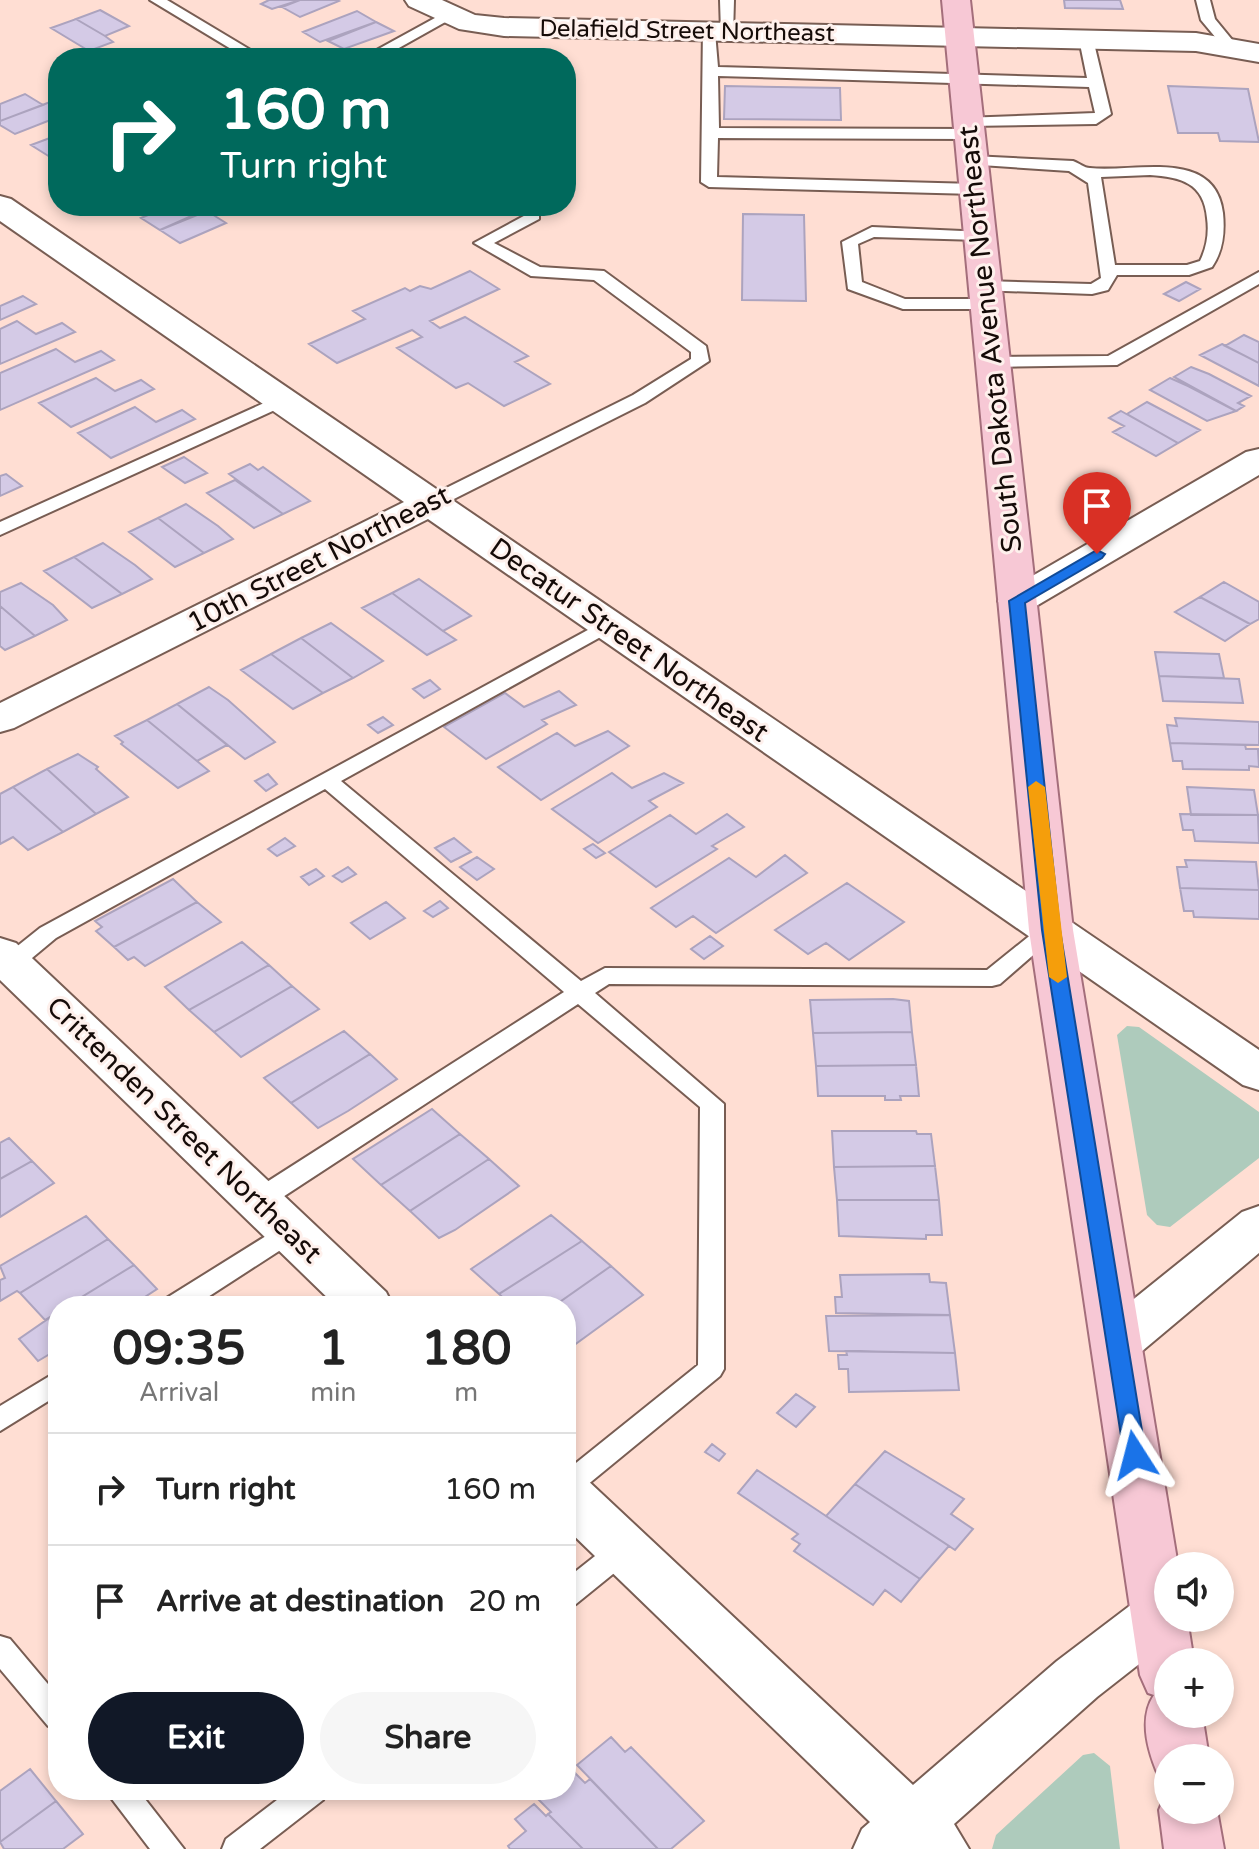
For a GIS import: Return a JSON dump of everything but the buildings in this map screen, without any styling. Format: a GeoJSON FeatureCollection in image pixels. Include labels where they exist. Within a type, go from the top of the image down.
{"type":"FeatureCollection","features":[{"type":"Feature","properties":{"kind":"main road","name":"South Dakota Avenue Northeast"},"geometry":{"type":"LineString","coordinates":[[956,0],[1051,930],[1154,1577]]}},
{"type":"Feature","properties":{"kind":"main road"},"geometry":{"type":"LineString","coordinates":[[1190,1824],[1194,1849]]}},
{"type":"Feature","properties":{"kind":"street","name":"Delafield Street Northeast"},"geometry":{"type":"LineString","coordinates":[[419,0],[469,23],[504,27],[1196,42],[1245,50]]}},
{"type":"Feature","properties":{"kind":"street"},"geometry":{"type":"LineString","coordinates":[[1245,50],[1259,33]]}},
{"type":"Feature","properties":{"kind":"street","name":"Decatur Street Northeast"},"geometry":{"type":"LineString","coordinates":[[0,206],[1259,1073]]}},
{"type":"Feature","properties":{"kind":"street"},"geometry":{"type":"LineString","coordinates":[[1017,601],[1259,460]]}},
{"type":"Feature","properties":{"kind":"street","name":"10th Street Northeast"},"geometry":{"type":"LineString","coordinates":[[0,719],[431,503]]}},
{"type":"Feature","properties":{"kind":"street","name":"Crittenden Street Northeast"},"geometry":{"type":"LineString","coordinates":[[3,963],[357,1296]]}},
{"type":"Feature","properties":{"kind":"street"},"geometry":{"type":"LineString","coordinates":[[1117,1342],[1259,1225]]}},
{"type":"Feature","properties":{"kind":"street"},"geometry":{"type":"LineString","coordinates":[[576,1503],[911,1840],[1077,1679],[1154,1620]]}},
{"type":"Feature","properties":{"kind":"lane"},"geometry":{"type":"LineString","coordinates":[[157,0],[240,48]]}},
{"type":"Feature","properties":{"kind":"lane"},"geometry":{"type":"LineString","coordinates":[[727,0],[710,71],[709,182],[857,186],[971,151],[1096,119],[1103,114],[1086,39]]}},
{"type":"Feature","properties":{"kind":"lane"},"geometry":{"type":"LineString","coordinates":[[1203,0],[1208,20],[1245,50]]}},
{"type":"Feature","properties":{"kind":"lane"},"geometry":{"type":"LineString","coordinates":[[394,48],[408,35],[449,16]]}},
{"type":"Feature","properties":{"kind":"lane"},"geometry":{"type":"LineString","coordinates":[[710,71],[1095,83]]}},
{"type":"Feature","properties":{"kind":"lane"},"geometry":{"type":"LineString","coordinates":[[711,133],[971,151],[1073,166],[1096,181],[1109,279],[1102,286],[1092,289],[985,295],[903,304],[854,285],[850,242],[860,236],[872,232],[979,235]]}},
{"type":"Feature","properties":{"kind":"lane"},"geometry":{"type":"LineString","coordinates":[[1088,173],[1183,172],[1208,186],[1217,203],[1214,252],[1206,264],[1189,270],[1108,270]]}},
{"type":"Feature","properties":{"kind":"lane","name":"10th Street Northeast"},"geometry":{"type":"LineString","coordinates":[[431,503],[639,399],[700,361],[700,350],[598,275],[537,272],[482,243],[533,216]]}},
{"type":"Feature","properties":{"kind":"lane"},"geometry":{"type":"LineString","coordinates":[[992,362],[1111,361],[1259,277]]}},
{"type":"Feature","properties":{"kind":"lane"},"geometry":{"type":"LineString","coordinates":[[4,522],[282,400]]}},
{"type":"Feature","properties":{"kind":"lane"},"geometry":{"type":"LineString","coordinates":[[3,963],[48,933],[608,625]]}},
{"type":"Feature","properties":{"kind":"lane"},"geometry":{"type":"LineString","coordinates":[[327,780],[581,990],[712,1104],[711,1369],[576,1479]]}},
{"type":"Feature","properties":{"kind":"lane"},"geometry":{"type":"LineString","coordinates":[[185,1296],[273,1216],[581,990],[605,976],[992,978],[1051,930]]}},
{"type":"Feature","properties":{"kind":"lane"},"geometry":{"type":"LineString","coordinates":[[0,1420],[48,1389]]}},
{"type":"Feature","properties":{"kind":"lane"},"geometry":{"type":"LineString","coordinates":[[576,1587],[624,1549]]}},
{"type":"Feature","properties":{"kind":"lane"},"geometry":{"type":"LineString","coordinates":[[0,1648],[48,1705]]}},
{"type":"Feature","properties":{"kind":"lane"},"geometry":{"type":"LineString","coordinates":[[128,1800],[169,1849]]}},
{"type":"Feature","properties":{"kind":"lane"},"geometry":{"type":"LineString","coordinates":[[237,1849],[300,1800]]}},
{"type":"Feature","properties":{"kind":"green space"},"geometry":{"type":"Polygon","coordinates":[[[1127,1026],[1139,1027],[1259,1112],[1259,1158],[1170,1227],[1157,1225],[1147,1215],[1117,1035],[1127,1026]]]}},
{"type":"Feature","properties":{"kind":"green space"},"geometry":{"type":"Polygon","coordinates":[[[1094,1753],[1110,1766],[1120,1849],[992,1849],[996,1835],[1083,1755],[1094,1753]]]}},
{"type":"Feature","properties":{"kind":"slow traffic"},"geometry":{"type":"LineString","coordinates":[[1036,787],[1058,977]]}},
{"type":"Feature","properties":{"kind":"route"},"geometry":{"type":"LineString","coordinates":[[1097,554],[1017,601],[1051,930],[1135,1455]]}}]}
